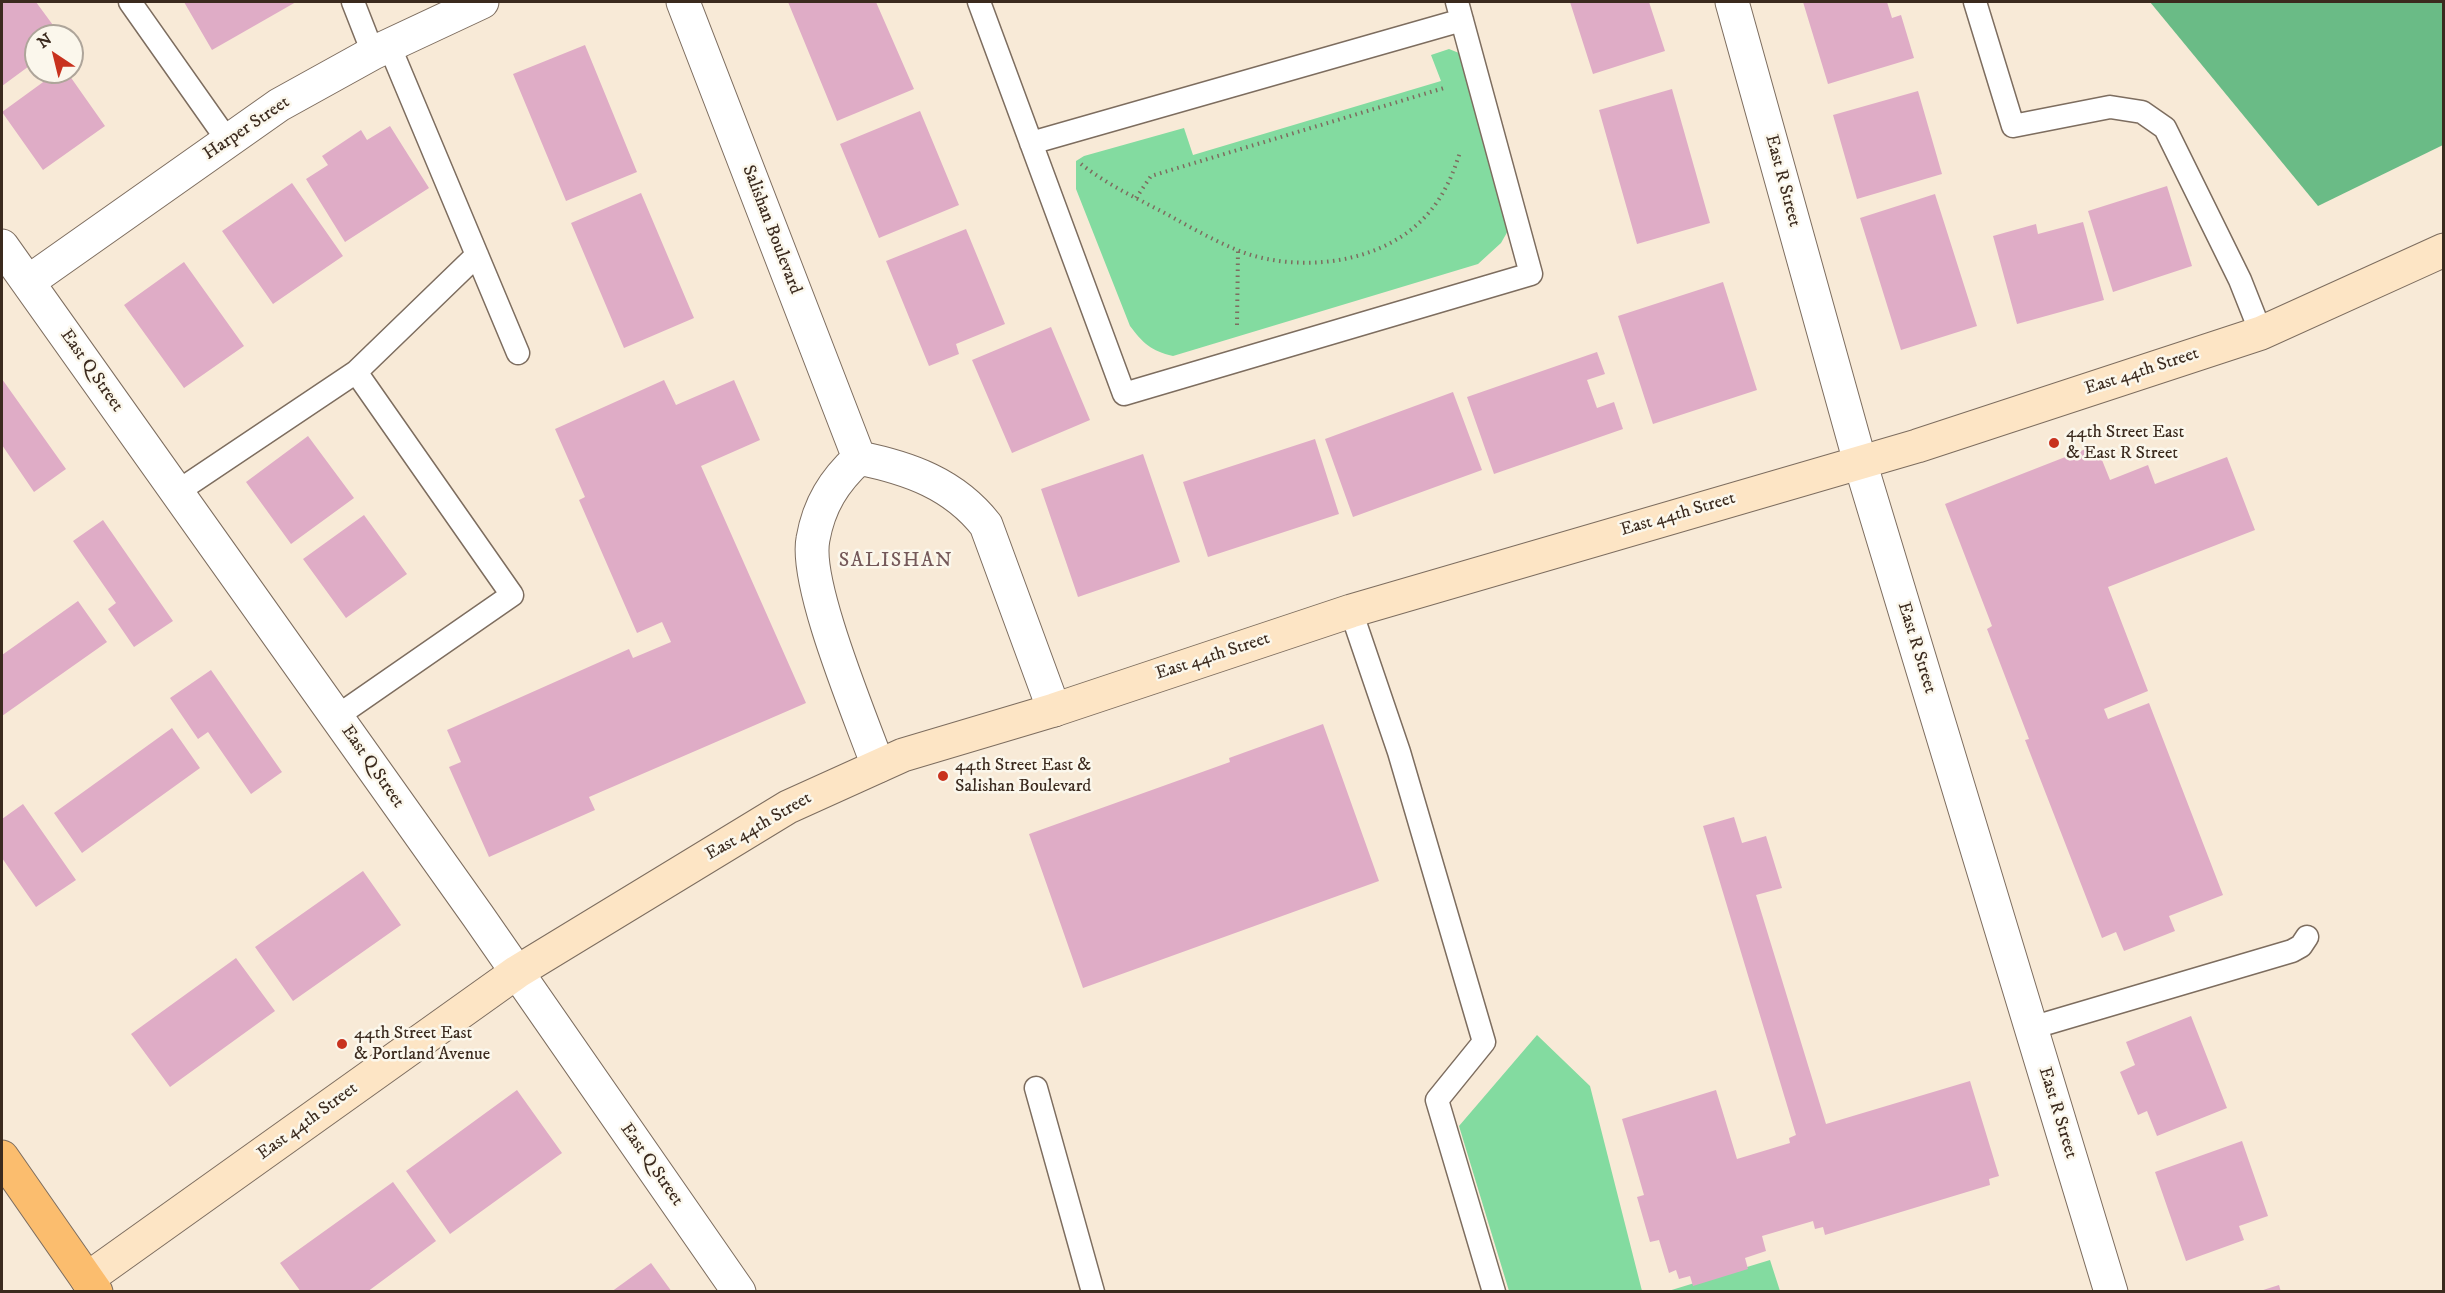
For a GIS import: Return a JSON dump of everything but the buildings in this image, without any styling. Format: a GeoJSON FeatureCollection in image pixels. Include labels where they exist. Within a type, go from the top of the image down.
{"type":"FeatureCollection","features":[{"type":"Feature","properties":{"kind":"main road"},"geometry":{"type":"LineString","coordinates":[[2,1157],[84,1287]]}},
{"type":"Feature","properties":{"kind":"street","name":"Harper Street"},"geometry":{"type":"LineString","coordinates":[[28,282],[279,105],[381,49],[483,2]]}},
{"type":"Feature","properties":{"kind":"street","name":"Salishan Boulevard"},"geometry":{"type":"LineString","coordinates":[[683,2],[859,458]]}},
{"type":"Feature","properties":{"kind":"street","name":"East R Street"},"geometry":{"type":"LineString","coordinates":[[1732,2],[1860,462],[2110,1292]]}},
{"type":"Feature","properties":{"kind":"street","name":"East Q Street"},"geometry":{"type":"LineString","coordinates":[[2,246],[517,972],[739,1292]]}},
{"type":"Feature","properties":{"kind":"street","name":"East 44th Street"},"geometry":{"type":"LineString","coordinates":[[84,1287],[517,972],[789,807],[903,755],[1054,710],[1351,611],[1917,446],[2261,333],[2444,250]]}},
{"type":"Feature","properties":{"kind":"street"},"geometry":{"type":"LineString","coordinates":[[878,766],[820,603],[812,541],[824,499],[841,474],[859,458],[901,466],[952,491],[974,510],[986,525],[1054,710]]}},
{"type":"Feature","properties":{"kind":"lane"},"geometry":{"type":"LineString","coordinates":[[130,2],[228,141]]}},
{"type":"Feature","properties":{"kind":"lane"},"geometry":{"type":"LineString","coordinates":[[353,2],[381,49],[477,255],[518,353]]}},
{"type":"Feature","properties":{"kind":"lane"},"geometry":{"type":"LineString","coordinates":[[979,2],[1031,143],[1124,394],[1531,274],[1460,11],[1031,143]]}},
{"type":"Feature","properties":{"kind":"lane"},"geometry":{"type":"LineString","coordinates":[[1975,2],[2013,126],[2110,106],[2142,112],[2165,128],[2240,280],[2261,333]]}},
{"type":"Feature","properties":{"kind":"lane"},"geometry":{"type":"LineString","coordinates":[[177,492],[356,372],[477,255]]}},
{"type":"Feature","properties":{"kind":"lane"},"geometry":{"type":"LineString","coordinates":[[336,717],[512,596],[356,372]]}},
{"type":"Feature","properties":{"kind":"lane"},"geometry":{"type":"LineString","coordinates":[[1351,611],[1399,752],[1484,1042],[1437,1100],[1494,1292]]}},
{"type":"Feature","properties":{"kind":"lane"},"geometry":{"type":"LineString","coordinates":[[2031,1028],[2292,951],[2301,946],[2307,937]]}},
{"type":"Feature","properties":{"kind":"lane"},"geometry":{"type":"LineString","coordinates":[[1036,1088],[1093,1292]]}},
{"type":"Feature","properties":{"kind":"path"},"geometry":{"type":"LineString","coordinates":[[1136,198],[1151,176],[1454,85]]}},
{"type":"Feature","properties":{"kind":"path"},"geometry":{"type":"LineString","coordinates":[[1031,143],[1075,159],[1098,178],[1238,250],[1282,262],[1319,263],[1354,257],[1392,242],[1419,223],[1438,200],[1452,177],[1461,151]]}},
{"type":"Feature","properties":{"kind":"path"},"geometry":{"type":"LineString","coordinates":[[1238,250],[1237,329],[1244,358]]}},
{"type":"Feature","properties":{"kind":"green space"},"geometry":{"type":"Polygon","coordinates":[[[2150,2],[2443,2],[2443,145],[2318,206],[2150,2]]]}},
{"type":"Feature","properties":{"kind":"green space"},"geometry":{"type":"Polygon","coordinates":[[[1449,49],[1459,53],[1509,229],[1501,243],[1478,264],[1173,356],[1153,349],[1139,337],[1130,326],[1076,189],[1076,161],[1084,156],[1184,128],[1193,155],[1441,81],[1431,55],[1449,49]]]}},
{"type":"Feature","properties":{"kind":"green space"},"geometry":{"type":"Polygon","coordinates":[[[1537,1035],[1590,1086],[1642,1291],[1509,1291],[1459,1126],[1537,1035]]]}},
{"type":"Feature","properties":{"kind":"green space"},"geometry":{"type":"Polygon","coordinates":[[[1770,1260],[1780,1291],[1665,1292],[1770,1260]]]}},
{"type":"Feature","properties":{"kind":"place","name":"44th Street East & East R Street"},"geometry":{"type":"Point","coordinates":[2054,443]}},
{"type":"Feature","properties":{"kind":"place","name":"44th Street East & Salishan Boulevard"},"geometry":{"type":"Point","coordinates":[943,776]}},
{"type":"Feature","properties":{"kind":"place","name":"44th Street East & Portland Avenue"},"geometry":{"type":"Point","coordinates":[342,1044]}},
{"type":"Feature","properties":{"kind":"district","name":"SALISHAN"},"geometry":{"type":"Point","coordinates":[896,562]}}]}
